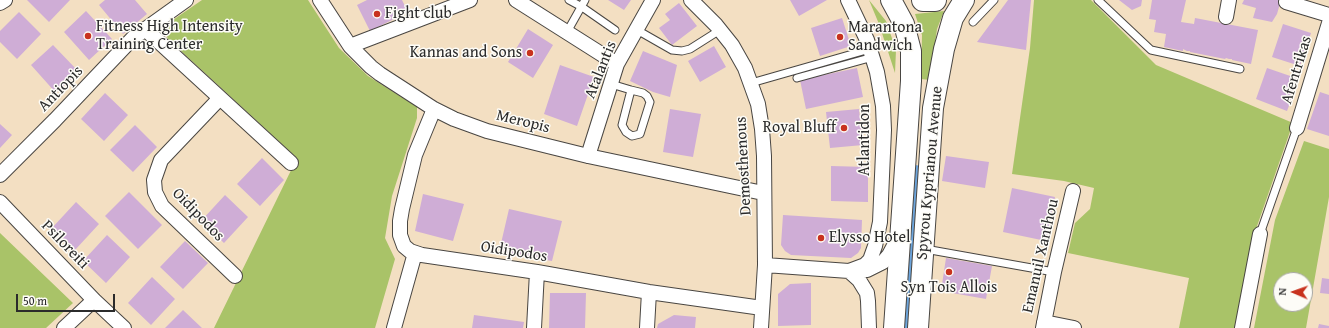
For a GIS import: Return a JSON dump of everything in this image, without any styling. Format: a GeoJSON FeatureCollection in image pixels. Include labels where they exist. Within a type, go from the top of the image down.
{"type":"FeatureCollection","features":[{"type":"Feature","properties":{"kind":"main road","name":"Spyrou Kyprianou Avenue"},"geometry":{"type":"LineString","coordinates":[[891,0],[904,24],[911,51],[911,81],[894,328]]}},
{"type":"Feature","properties":{"kind":"main road"},"geometry":{"type":"LineString","coordinates":[[923,0],[935,0]]}},
{"type":"Feature","properties":{"kind":"main road","name":"Spyrou Kyprianou Avenue"},"geometry":{"type":"LineString","coordinates":[[918,328],[933,108],[944,49],[953,18],[964,0]]}},
{"type":"Feature","properties":{"kind":"street"},"geometry":{"type":"LineString","coordinates":[[0,3],[5,0]]}},
{"type":"Feature","properties":{"kind":"street","name":"Antiopis"},"geometry":{"type":"LineString","coordinates":[[0,175],[133,38],[186,0]]}},
{"type":"Feature","properties":{"kind":"street","name":"Meropis"},"geometry":{"type":"LineString","coordinates":[[320,0],[350,46],[380,74],[441,113],[476,128],[588,156],[763,193]]}},
{"type":"Feature","properties":{"kind":"street"},"geometry":{"type":"LineString","coordinates":[[350,46],[470,0]]}},
{"type":"Feature","properties":{"kind":"street"},"geometry":{"type":"LineString","coordinates":[[516,0],[618,64]]}},
{"type":"Feature","properties":{"kind":"street","name":"Atalantis"},"geometry":{"type":"LineString","coordinates":[[588,156],[618,64],[653,0]]}},
{"type":"Feature","properties":{"kind":"street","name":"Demosthenous"},"geometry":{"type":"LineString","coordinates":[[691,0],[720,30],[739,55],[758,104],[763,136],[764,265],[761,328]]}},
{"type":"Feature","properties":{"kind":"street","name":"Atlantidon"},"geometry":{"type":"LineString","coordinates":[[848,0],[860,24],[871,53],[881,88],[884,114],[880,222],[875,246],[870,260],[865,265],[849,271]]}},
{"type":"Feature","properties":{"kind":"street"},"geometry":{"type":"LineString","coordinates":[[1226,16],[1229,0]]}},
{"type":"Feature","properties":{"kind":"street"},"geometry":{"type":"LineString","coordinates":[[1286,2],[1329,15]]}},
{"type":"Feature","properties":{"kind":"street","name":"Afentrikas"},"geometry":{"type":"LineString","coordinates":[[1297,128],[1329,23]]}},
{"type":"Feature","properties":{"kind":"street"},"geometry":{"type":"LineString","coordinates":[[145,29],[291,163]]}},
{"type":"Feature","properties":{"kind":"street","name":"Oidipodos"},"geometry":{"type":"LineString","coordinates":[[220,98],[161,160],[154,180],[155,192],[162,206],[235,276]]}},
{"type":"Feature","properties":{"kind":"street"},"geometry":{"type":"LineString","coordinates":[[394,328],[415,253],[404,246],[400,221],[415,155],[434,109]]}},
{"type":"Feature","properties":{"kind":"street","name":"Emanuil Xanthou"},"geometry":{"type":"LineString","coordinates":[[1043,325],[1073,191]]}},
{"type":"Feature","properties":{"kind":"street","name":"Psiloreiti"},"geometry":{"type":"LineString","coordinates":[[0,202],[94,300],[124,328]]}},
{"type":"Feature","properties":{"kind":"street"},"geometry":{"type":"LineString","coordinates":[[1242,328],[1260,234]]}},
{"type":"Feature","properties":{"kind":"street","name":"Atlantidon"},"geometry":{"type":"LineString","coordinates":[[764,265],[849,271],[868,270],[883,262],[889,255],[900,235]]}},
{"type":"Feature","properties":{"kind":"street","name":"Oidipodos"},"geometry":{"type":"LineString","coordinates":[[415,253],[537,272],[649,292],[762,308]]}},
{"type":"Feature","properties":{"kind":"street"},"geometry":{"type":"LineString","coordinates":[[849,271],[859,280],[867,293],[869,328]]}},
{"type":"Feature","properties":{"kind":"street"},"geometry":{"type":"LineString","coordinates":[[534,328],[537,272]]}},
{"type":"Feature","properties":{"kind":"street"},"geometry":{"type":"LineString","coordinates":[[647,328],[649,292]]}},
{"type":"Feature","properties":{"kind":"street"},"geometry":{"type":"LineString","coordinates":[[64,328],[94,300]]}},
{"type":"Feature","properties":{"kind":"street"},"geometry":{"type":"LineString","coordinates":[[1043,325],[1074,328]]}},
{"type":"Feature","properties":{"kind":"lane"},"geometry":{"type":"LineString","coordinates":[[569,0],[583,3],[615,30]]}},
{"type":"Feature","properties":{"kind":"lane"},"geometry":{"type":"LineString","coordinates":[[973,22],[994,0]]}},
{"type":"Feature","properties":{"kind":"lane"},"geometry":{"type":"LineString","coordinates":[[1098,0],[1152,50],[1240,69]]}},
{"type":"Feature","properties":{"kind":"lane"},"geometry":{"type":"LineString","coordinates":[[567,32],[583,3]]}},
{"type":"Feature","properties":{"kind":"lane"},"geometry":{"type":"LineString","coordinates":[[637,30],[672,50],[682,51],[690,49],[720,30]]}},
{"type":"Feature","properties":{"kind":"lane"},"geometry":{"type":"LineString","coordinates":[[797,78],[871,53]]}},
{"type":"Feature","properties":{"kind":"lane"},"geometry":{"type":"LineString","coordinates":[[751,83],[871,53]]}},
{"type":"Feature","properties":{"kind":"lane"},"geometry":{"type":"LineString","coordinates":[[611,84],[643,93],[647,96],[650,102],[640,134],[632,136],[626,132],[622,125],[632,90]]}},
{"type":"Feature","properties":{"kind":"lane"},"geometry":{"type":"LineString","coordinates":[[1260,234],[1297,128]]}},
{"type":"Feature","properties":{"kind":"lane"},"geometry":{"type":"LineString","coordinates":[[923,249],[1054,272]]}},
{"type":"Feature","properties":{"kind":"green space"},"geometry":{"type":"Polygon","coordinates":[[[202,0],[308,0],[339,48],[368,76],[417,107],[417,118],[392,196],[385,238],[395,259],[375,328],[214,328],[297,158],[168,39],[164,29],[170,22],[202,0]]]}},
{"type":"Feature","properties":{"kind":"green space"},"geometry":{"type":"Polygon","coordinates":[[[869,0],[886,21],[896,50],[895,73],[879,24],[869,0]]]}},
{"type":"Feature","properties":{"kind":"green space"},"geometry":{"type":"Polygon","coordinates":[[[1034,0],[1091,0],[1156,65],[1293,123],[1256,229],[1237,328],[1179,328],[1189,278],[1068,253],[1075,223],[1090,209],[1094,188],[1064,181],[1012,174],[1030,48],[1034,0]]]}},
{"type":"Feature","properties":{"kind":"green space"},"geometry":{"type":"Polygon","coordinates":[[[944,11],[937,29],[930,80],[921,79],[922,35],[915,14],[944,11]]]}},
{"type":"Feature","properties":{"kind":"green space"},"geometry":{"type":"Polygon","coordinates":[[[1304,141],[1329,149],[1329,197],[1313,288],[1313,272],[1273,272],[1273,312],[1309,312],[1306,328],[1254,328],[1275,220],[1304,141]]]}},
{"type":"Feature","properties":{"kind":"green space"},"geometry":{"type":"Polygon","coordinates":[[[0,233],[73,303],[46,328],[0,328],[0,233]]]}},
{"type":"Feature","properties":{"kind":"building"},"geometry":{"type":"Polygon","coordinates":[[[27,0],[70,0],[49,22],[27,0]]]}},
{"type":"Feature","properties":{"kind":"building","name":"Fitness High Intensity Training Center"},"geometry":{"type":"Polygon","coordinates":[[[105,0],[135,0],[147,14],[123,34],[99,5],[105,0]]]}},
{"type":"Feature","properties":{"kind":"building"},"geometry":{"type":"Polygon","coordinates":[[[367,0],[402,0],[408,12],[370,31],[357,5],[367,0]]]}},
{"type":"Feature","properties":{"kind":"building"},"geometry":{"type":"Polygon","coordinates":[[[608,0],[631,0],[624,10],[608,0]]]}},
{"type":"Feature","properties":{"kind":"building"},"geometry":{"type":"Polygon","coordinates":[[[790,0],[827,0],[799,16],[790,0]]]}},
{"type":"Feature","properties":{"kind":"building"},"geometry":{"type":"Polygon","coordinates":[[[1008,0],[1031,0],[1026,50],[977,42],[1008,0]]]}},
{"type":"Feature","properties":{"kind":"building"},"geometry":{"type":"Polygon","coordinates":[[[1119,0],[1142,0],[1141,6],[1132,10],[1119,0]]]}},
{"type":"Feature","properties":{"kind":"building"},"geometry":{"type":"Polygon","coordinates":[[[1152,0],[1186,0],[1181,22],[1194,24],[1195,18],[1258,30],[1251,64],[1232,59],[1190,52],[1183,49],[1183,51],[1164,47],[1166,34],[1154,32],[1156,20],[1149,19],[1152,0]]]}},
{"type":"Feature","properties":{"kind":"building"},"geometry":{"type":"Polygon","coordinates":[[[1244,0],[1281,0],[1277,14],[1272,22],[1253,18],[1256,8],[1242,4],[1244,0]]]}},
{"type":"Feature","properties":{"kind":"building"},"geometry":{"type":"Polygon","coordinates":[[[679,3],[697,26],[672,45],[659,28],[670,20],[665,14],[679,3]]]}},
{"type":"Feature","properties":{"kind":"building","name":"Fitness High Intensity Training Center"},"geometry":{"type":"Polygon","coordinates":[[[86,11],[112,39],[89,60],[64,32],[86,11]]]}},
{"type":"Feature","properties":{"kind":"building"},"geometry":{"type":"Polygon","coordinates":[[[19,12],[41,34],[17,59],[0,42],[0,31],[19,12]]]}},
{"type":"Feature","properties":{"kind":"building"},"geometry":{"type":"Polygon","coordinates":[[[842,18],[851,46],[820,56],[811,28],[842,18]]]}},
{"type":"Feature","properties":{"kind":"building"},"geometry":{"type":"Polygon","coordinates":[[[1283,24],[1311,33],[1300,66],[1272,57],[1283,24]]]}},
{"type":"Feature","properties":{"kind":"building","name":"Kannas and Sons"},"geometry":{"type":"Polygon","coordinates":[[[528,29],[553,45],[533,78],[508,62],[528,29]]]}},
{"type":"Feature","properties":{"kind":"building","name":"Fitness High Intensity Training Center"},"geometry":{"type":"Polygon","coordinates":[[[53,45],[79,72],[56,93],[31,65],[53,45]]]}},
{"type":"Feature","properties":{"kind":"building"},"geometry":{"type":"Polygon","coordinates":[[[714,46],[726,67],[700,82],[688,61],[714,46]]]}},
{"type":"Feature","properties":{"kind":"building"},"geometry":{"type":"Polygon","coordinates":[[[643,51],[677,65],[670,97],[653,92],[630,81],[643,51]]]}},
{"type":"Feature","properties":{"kind":"building"},"geometry":{"type":"Polygon","coordinates":[[[560,65],[594,77],[577,126],[544,114],[560,65]]]}},
{"type":"Feature","properties":{"kind":"building"},"geometry":{"type":"Polygon","coordinates":[[[857,68],[863,97],[806,109],[800,80],[857,68]]]}},
{"type":"Feature","properties":{"kind":"building"},"geometry":{"type":"Polygon","coordinates":[[[1267,68],[1299,79],[1287,111],[1256,99],[1267,68]]]}},
{"type":"Feature","properties":{"kind":"building"},"geometry":{"type":"Polygon","coordinates":[[[1320,92],[1329,95],[1329,136],[1307,129],[1320,92]]]}},
{"type":"Feature","properties":{"kind":"building"},"geometry":{"type":"Polygon","coordinates":[[[105,93],[128,115],[104,141],[81,119],[105,93]]]}},
{"type":"Feature","properties":{"kind":"building"},"geometry":{"type":"Polygon","coordinates":[[[670,109],[701,114],[693,157],[663,152],[670,109]]]}},
{"type":"Feature","properties":{"kind":"building","name":"Royal Bluff"},"geometry":{"type":"Polygon","coordinates":[[[859,109],[863,145],[830,148],[826,112],[859,109]]]}},
{"type":"Feature","properties":{"kind":"building"},"geometry":{"type":"Polygon","coordinates":[[[0,124],[12,135],[0,148],[0,124]]]}},
{"type":"Feature","properties":{"kind":"building"},"geometry":{"type":"Polygon","coordinates":[[[135,125],[157,147],[133,172],[110,150],[135,125]]]}},
{"type":"Feature","properties":{"kind":"building"},"geometry":{"type":"Polygon","coordinates":[[[946,156],[989,162],[985,188],[942,181],[946,156]]]}},
{"type":"Feature","properties":{"kind":"building"},"geometry":{"type":"Polygon","coordinates":[[[262,158],[284,180],[260,206],[237,184],[262,158]]]}},
{"type":"Feature","properties":{"kind":"building"},"geometry":{"type":"Polygon","coordinates":[[[831,166],[868,167],[868,202],[831,201],[831,166]]]}},
{"type":"Feature","properties":{"kind":"building"},"geometry":{"type":"Polygon","coordinates":[[[1012,188],[1055,197],[1046,241],[1003,232],[1012,188]]]}},
{"type":"Feature","properties":{"kind":"building"},"geometry":{"type":"Polygon","coordinates":[[[129,192],[162,225],[138,249],[105,216],[129,192]]]}},
{"type":"Feature","properties":{"kind":"building"},"geometry":{"type":"Polygon","coordinates":[[[423,194],[464,204],[453,241],[415,231],[423,194]]]}},
{"type":"Feature","properties":{"kind":"building"},"geometry":{"type":"Polygon","coordinates":[[[225,195],[248,217],[224,243],[201,221],[225,195]]]}},
{"type":"Feature","properties":{"kind":"building"},"geometry":{"type":"Polygon","coordinates":[[[76,202],[99,224],[75,250],[52,228],[76,202]]]}},
{"type":"Feature","properties":{"kind":"building"},"geometry":{"type":"Polygon","coordinates":[[[509,209],[562,221],[552,261],[499,252],[509,209]]]}},
{"type":"Feature","properties":{"kind":"building","name":"Elysso Hotel"},"geometry":{"type":"Polygon","coordinates":[[[783,215],[862,220],[861,248],[858,253],[851,258],[791,255],[785,251],[781,245],[783,215]]]}},
{"type":"Feature","properties":{"kind":"building"},"geometry":{"type":"Polygon","coordinates":[[[107,235],[130,257],[106,283],[83,261],[107,235]]]}},
{"type":"Feature","properties":{"kind":"building"},"geometry":{"type":"Polygon","coordinates":[[[185,241],[208,263],[183,289],[160,267],[185,241]]]}},
{"type":"Feature","properties":{"kind":"building"},"geometry":{"type":"Polygon","coordinates":[[[946,258],[992,266],[986,299],[941,291],[946,258]]]}},
{"type":"Feature","properties":{"kind":"building"},"geometry":{"type":"Polygon","coordinates":[[[152,277],[175,299],[151,325],[128,303],[152,277]]]}},
{"type":"Feature","properties":{"kind":"building"},"geometry":{"type":"Polygon","coordinates":[[[1322,278],[1329,279],[1329,294],[1320,293],[1322,278]]]}},
{"type":"Feature","properties":{"kind":"building"},"geometry":{"type":"Polygon","coordinates":[[[811,283],[811,325],[778,326],[778,294],[790,284],[811,283]]]}},
{"type":"Feature","properties":{"kind":"building"},"geometry":{"type":"Polygon","coordinates":[[[550,293],[586,293],[585,328],[549,328],[550,293]]]}},
{"type":"Feature","properties":{"kind":"building"},"geometry":{"type":"Polygon","coordinates":[[[183,310],[202,328],[165,328],[183,310]]]}},
{"type":"Feature","properties":{"kind":"building"},"geometry":{"type":"Polygon","coordinates":[[[474,315],[524,322],[523,328],[472,328],[474,315]]]}},
{"type":"Feature","properties":{"kind":"building"},"geometry":{"type":"Polygon","coordinates":[[[674,315],[696,317],[695,328],[657,328],[658,324],[674,315]]]}},
{"type":"Feature","properties":{"kind":"building"},"geometry":{"type":"Polygon","coordinates":[[[1319,324],[1329,326],[1329,328],[1318,328],[1319,324]]]}},
{"type":"Feature","properties":{"kind":"waterway"},"geometry":{"type":"LineString","coordinates":[[906,328],[914,177]]}},
{"type":"Feature","properties":{"kind":"place","name":"Fight club"},"geometry":{"type":"Point","coordinates":[377,14]}},
{"type":"Feature","properties":{"kind":"place","name":"Fitness High Intensity Training Center"},"geometry":{"type":"Point","coordinates":[88,36]}},
{"type":"Feature","properties":{"kind":"place","name":"Marantona Sandwich"},"geometry":{"type":"Point","coordinates":[840,37]}},
{"type":"Feature","properties":{"kind":"place","name":"Kannas and Sons"},"geometry":{"type":"Point","coordinates":[530,53]}},
{"type":"Feature","properties":{"kind":"place","name":"Royal Bluff"},"geometry":{"type":"Point","coordinates":[844,128]}},
{"type":"Feature","properties":{"kind":"place","name":"Elysso Hotel"},"geometry":{"type":"Point","coordinates":[821,238]}},
{"type":"Feature","properties":{"kind":"place","name":"Syn Tois Allois"},"geometry":{"type":"Point","coordinates":[949,272]}}]}
